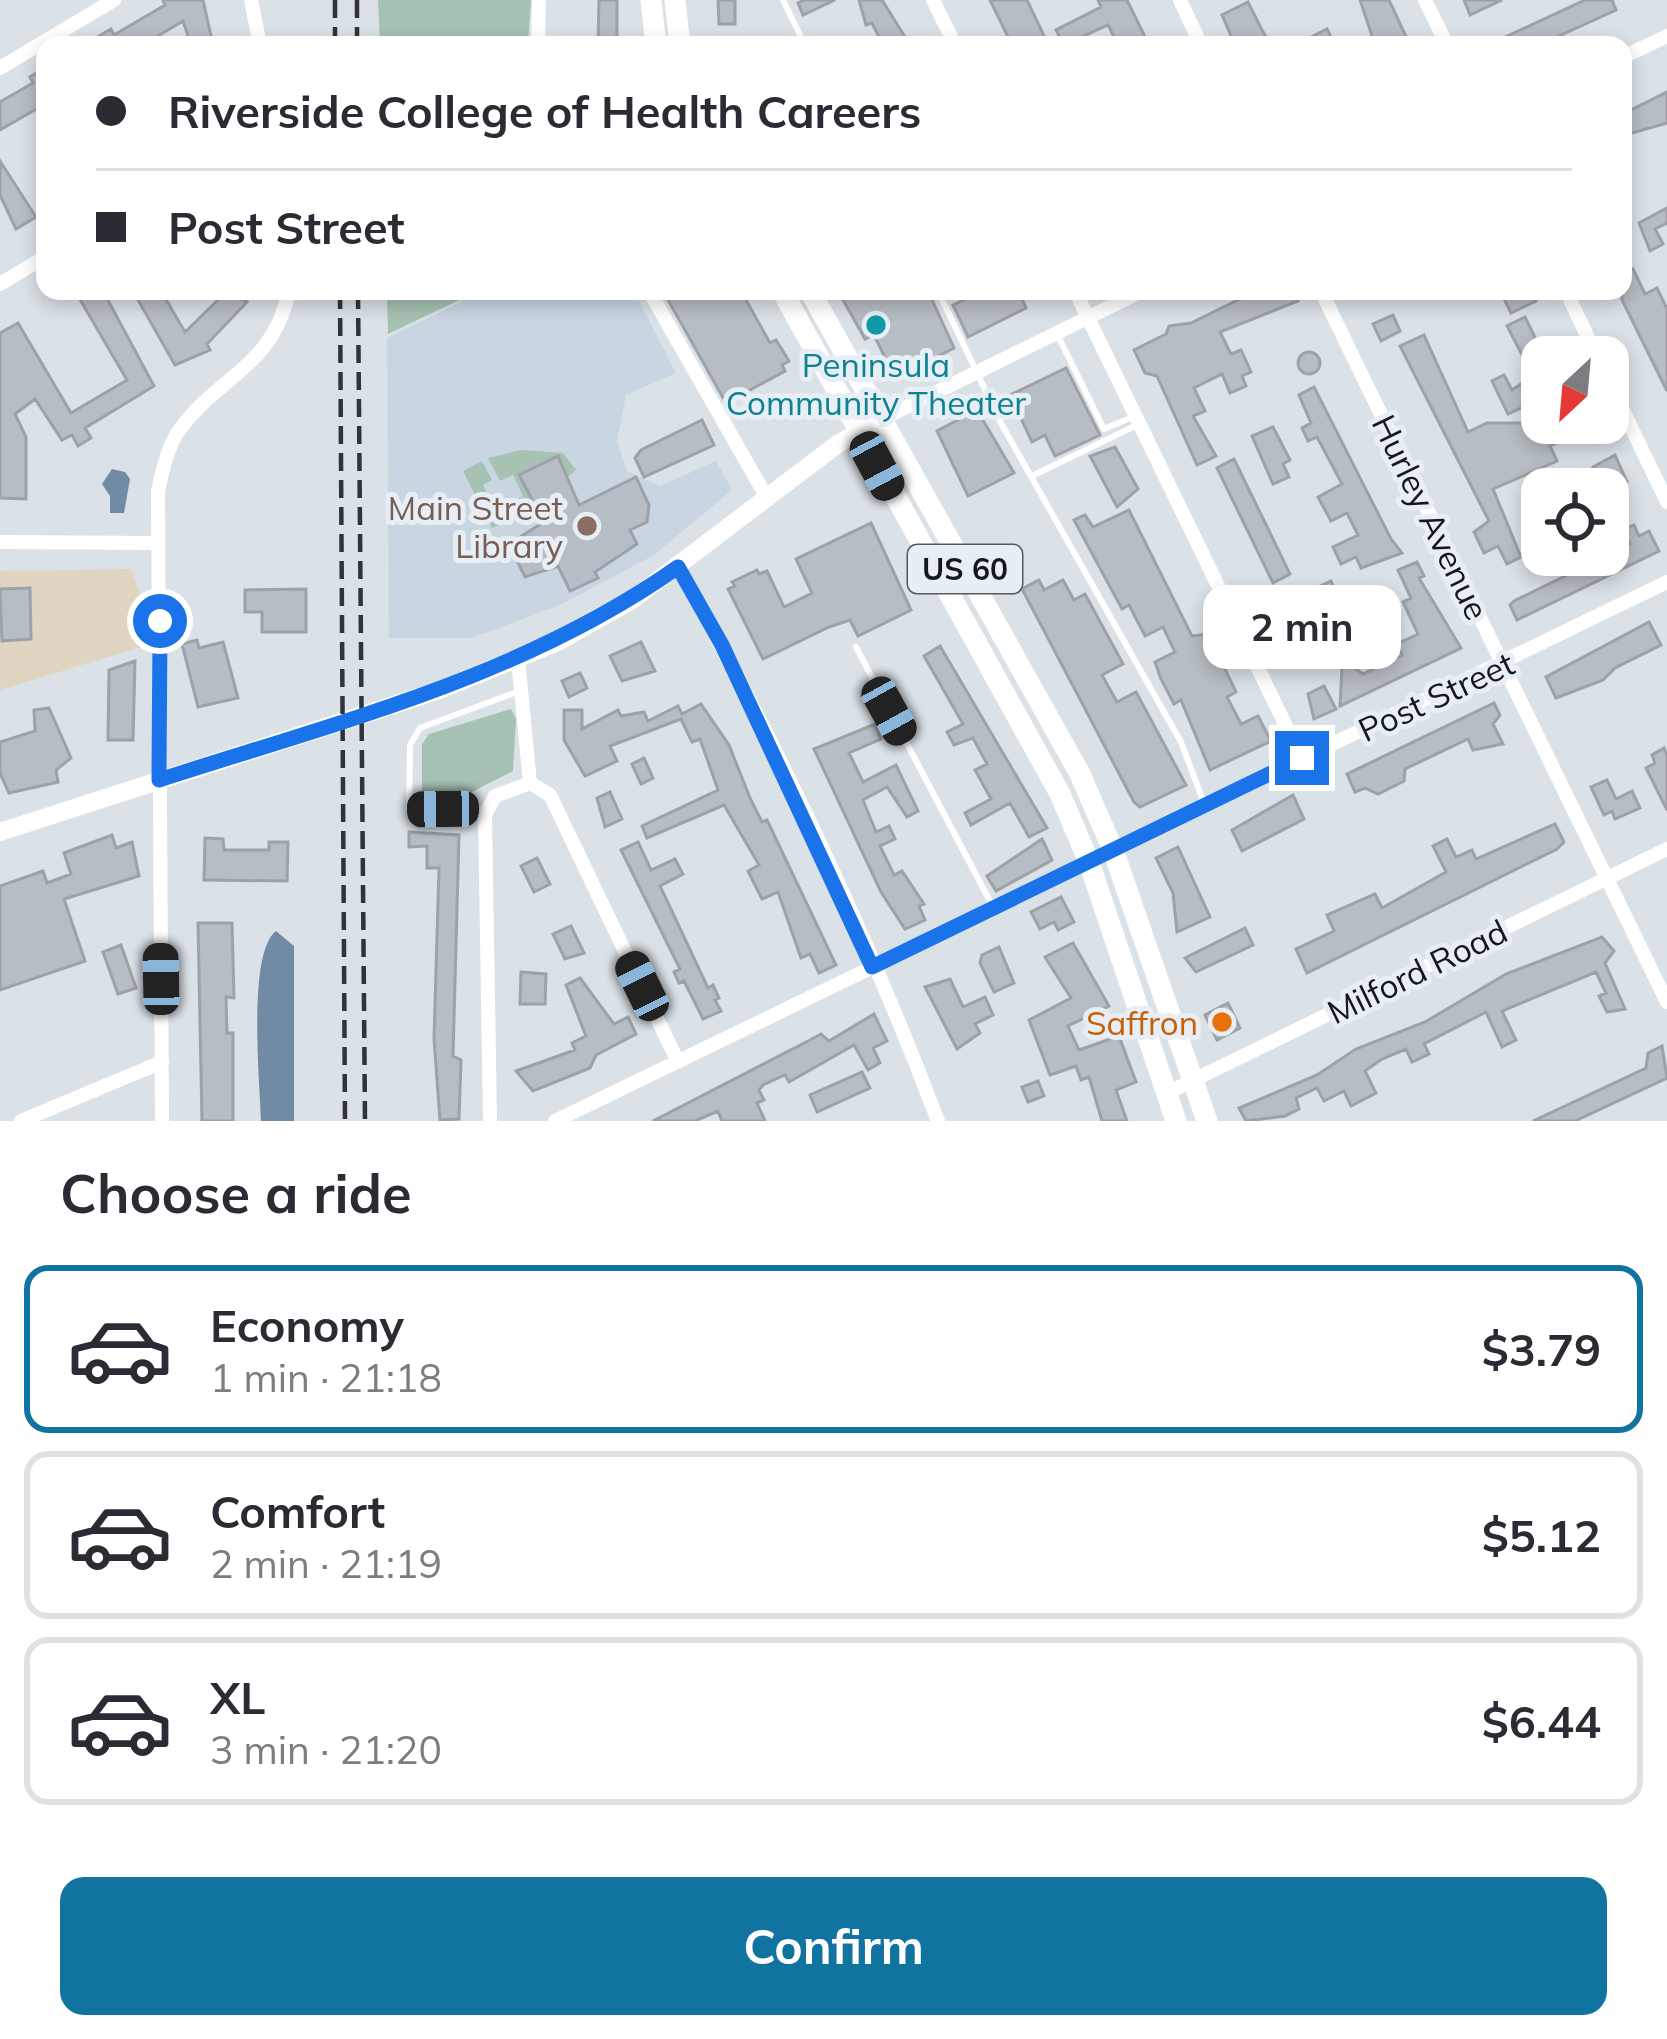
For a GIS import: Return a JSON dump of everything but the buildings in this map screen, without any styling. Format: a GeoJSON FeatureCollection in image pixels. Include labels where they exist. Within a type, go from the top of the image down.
{"type":"FeatureCollection","features":[{"type":"Feature","properties":{"kind":"main road"},"geometry":{"type":"LineString","coordinates":[[651,0],[655,36]]}},
{"type":"Feature","properties":{"kind":"main road"},"geometry":{"type":"LineString","coordinates":[[675,0],[679,36]]}},
{"type":"Feature","properties":{"kind":"main road","name":"US 60"},"geometry":{"type":"LineString","coordinates":[[787,300],[1060,794],[1089,862],[1176,1121]]}},
{"type":"Feature","properties":{"kind":"main road","name":"US 60"},"geometry":{"type":"LineString","coordinates":[[815,300],[1079,774],[1113,850],[1207,1121]]}},
{"type":"Feature","properties":{"kind":"main road"},"geometry":{"type":"LineString","coordinates":[[0,832],[518,659],[596,622],[882,418]]}},
{"type":"Feature","properties":{"kind":"street"},"geometry":{"type":"LineString","coordinates":[[54,36],[114,0]]}},
{"type":"Feature","properties":{"kind":"street"},"geometry":{"type":"LineString","coordinates":[[251,0],[258,36]]}},
{"type":"Feature","properties":{"kind":"street"},"geometry":{"type":"LineString","coordinates":[[538,0],[538,36]]}},
{"type":"Feature","properties":{"kind":"street"},"geometry":{"type":"LineString","coordinates":[[933,0],[951,36]]}},
{"type":"Feature","properties":{"kind":"street"},"geometry":{"type":"LineString","coordinates":[[1180,0],[1197,36]]}},
{"type":"Feature","properties":{"kind":"street"},"geometry":{"type":"LineString","coordinates":[[1425,0],[1443,36]]}},
{"type":"Feature","properties":{"kind":"street"},"geometry":{"type":"LineString","coordinates":[[1632,53],[1667,36]]}},
{"type":"Feature","properties":{"kind":"street"},"geometry":{"type":"LineString","coordinates":[[0,68],[36,47]]}},
{"type":"Feature","properties":{"kind":"street"},"geometry":{"type":"LineString","coordinates":[[0,284],[36,262]]}},
{"type":"Feature","properties":{"kind":"street"},"geometry":{"type":"LineString","coordinates":[[162,1121],[158,491],[178,431],[256,361],[274,336],[287,300]]}},
{"type":"Feature","properties":{"kind":"street"},"geometry":{"type":"LineString","coordinates":[[655,300],[767,498]]}},
{"type":"Feature","properties":{"kind":"street"},"geometry":{"type":"LineString","coordinates":[[1079,300],[1302,758]]}},
{"type":"Feature","properties":{"kind":"street"},"geometry":{"type":"LineString","coordinates":[[882,418],[1124,300]]}},
{"type":"Feature","properties":{"kind":"street","name":"Hurley Avenue"},"geometry":{"type":"LineString","coordinates":[[1325,300],[1667,1002]]}},
{"type":"Feature","properties":{"kind":"street"},"geometry":{"type":"LineString","coordinates":[[1570,300],[1587,336]]}},
{"type":"Feature","properties":{"kind":"street"},"geometry":{"type":"LineString","coordinates":[[1629,423],[1667,502]]}},
{"type":"Feature","properties":{"kind":"street"},"geometry":{"type":"LineString","coordinates":[[0,542],[157,543]]}},
{"type":"Feature","properties":{"kind":"street"},"geometry":{"type":"LineString","coordinates":[[678,567],[722,645],[938,1121]]}},
{"type":"Feature","properties":{"kind":"street","name":"Post Street"},"geometry":{"type":"LineString","coordinates":[[555,1121],[1667,583]]}},
{"type":"Feature","properties":{"kind":"street"},"geometry":{"type":"LineString","coordinates":[[518,659],[530,783]]}},
{"type":"Feature","properties":{"kind":"street"},"geometry":{"type":"LineString","coordinates":[[490,1121],[485,815],[495,796],[530,783]]}},
{"type":"Feature","properties":{"kind":"street"},"geometry":{"type":"LineString","coordinates":[[530,783],[550,796],[678,1062]]}},
{"type":"Feature","properties":{"kind":"street","name":"Milford Road"},"geometry":{"type":"LineString","coordinates":[[1166,1094],[1667,849]]}},
{"type":"Feature","properties":{"kind":"street"},"geometry":{"type":"LineString","coordinates":[[21,1121],[162,1062]]}},
{"type":"Feature","properties":{"kind":"lane"},"geometry":{"type":"LineString","coordinates":[[783,0],[801,36]]}},
{"type":"Feature","properties":{"kind":"lane"},"geometry":{"type":"LineString","coordinates":[[942,300],[976,371],[1181,742],[1205,806]]}},
{"type":"Feature","properties":{"kind":"lane"},"geometry":{"type":"LineString","coordinates":[[1056,333],[1104,429],[1138,420]]}},
{"type":"Feature","properties":{"kind":"lane"},"geometry":{"type":"LineString","coordinates":[[1033,476],[1138,420]]}},
{"type":"Feature","properties":{"kind":"lane"},"geometry":{"type":"LineString","coordinates":[[856,647],[994,908]]}},
{"type":"Feature","properties":{"kind":"lane"},"geometry":{"type":"LineString","coordinates":[[485,815],[477,809],[409,810],[410,745],[420,728],[524,689]]}},
{"type":"Feature","properties":{"kind":"shaded area","name":"Main Street Library"},"geometry":{"type":"Polygon","coordinates":[[[465,300],[639,300],[676,373],[626,395],[617,441],[627,471],[660,486],[716,461],[732,490],[654,555],[562,604],[472,638],[389,638],[387,338],[465,300]]]}},
{"type":"Feature","properties":{"kind":"shaded area"},"geometry":{"type":"Polygon","coordinates":[[[131,569],[141,597],[144,646],[0,690],[0,571],[131,569]]]}},
{"type":"Feature","properties":{"kind":"green space"},"geometry":{"type":"Polygon","coordinates":[[[378,0],[531,0],[529,36],[380,36],[378,0]]]}},
{"type":"Feature","properties":{"kind":"green space"},"geometry":{"type":"Polygon","coordinates":[[[387,300],[459,300],[388,334],[387,300]]]}},
{"type":"Feature","properties":{"kind":"green space"},"geometry":{"type":"Polygon","coordinates":[[[521,450],[563,453],[576,470],[568,477],[557,457],[520,476],[537,507],[519,516],[512,503],[523,496],[513,475],[500,481],[488,458],[521,450]]]}},
{"type":"Feature","properties":{"kind":"green space"},"geometry":{"type":"Polygon","coordinates":[[[482,461],[492,480],[483,485],[497,512],[506,508],[511,519],[492,528],[463,471],[482,461]]]}},
{"type":"Feature","properties":{"kind":"green space"},"geometry":{"type":"Polygon","coordinates":[[[511,709],[516,719],[513,771],[462,797],[422,796],[422,744],[429,734],[511,709]]]}},
{"type":"Feature","properties":{"kind":"water"},"geometry":{"type":"Polygon","coordinates":[[[112,469],[125,472],[130,479],[124,513],[110,513],[110,496],[102,484],[112,469]]]}},
{"type":"Feature","properties":{"kind":"water"},"geometry":{"type":"Polygon","coordinates":[[[276,931],[294,946],[294,1121],[261,1121],[258,991],[267,944],[276,931]]]}},
{"type":"Feature","properties":{"kind":"railway"},"geometry":{"type":"LineString","coordinates":[[335,0],[335,36]]}},
{"type":"Feature","properties":{"kind":"railway"},"geometry":{"type":"LineString","coordinates":[[357,0],[357,36]]}},
{"type":"Feature","properties":{"kind":"railway"},"geometry":{"type":"LineString","coordinates":[[340,300],[345,1121]]}},
{"type":"Feature","properties":{"kind":"railway"},"geometry":{"type":"LineString","coordinates":[[358,300],[365,1121]]}},
{"type":"Feature","properties":{"kind":"place","name":"Peninsula Community Theater"},"geometry":{"type":"Point","coordinates":[876,325]}},
{"type":"Feature","properties":{"kind":"place","name":"Main Street Library"},"geometry":{"type":"Point","coordinates":[587,526]}},
{"type":"Feature","properties":{"kind":"place","name":"Saffron"},"geometry":{"type":"Point","coordinates":[1222,1022]}},
{"type":"Feature","properties":{"kind":"route"},"geometry":{"type":"LineString","coordinates":[[160,621],[159,780],[437,691],[518,659],[596,622],[678,567],[722,645],[872,967],[1302,758]]}}]}
